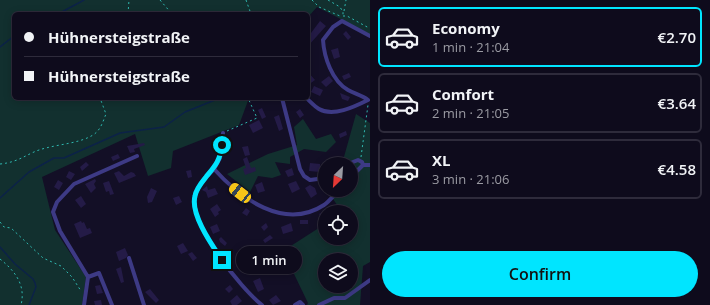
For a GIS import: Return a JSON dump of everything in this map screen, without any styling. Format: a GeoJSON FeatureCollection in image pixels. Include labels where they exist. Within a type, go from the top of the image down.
{"type":"FeatureCollection","features":[{"type":"Feature","properties":{"kind":"street"},"geometry":{"type":"LineString","coordinates":[[369,100],[346,88],[330,68],[323,40],[333,27],[342,21],[347,22],[370,36]]}},
{"type":"Feature","properties":{"kind":"street"},"geometry":{"type":"LineString","coordinates":[[282,100],[300,170],[304,176],[310,180],[318,179]]}},
{"type":"Feature","properties":{"kind":"street"},"geometry":{"type":"LineString","coordinates":[[308,100],[318,108],[329,112],[340,111],[369,100]]}},
{"type":"Feature","properties":{"kind":"street"},"geometry":{"type":"LineString","coordinates":[[223,133],[220,158],[214,169],[199,187],[195,196],[194,204],[209,240],[231,273],[245,290],[262,305]]}},
{"type":"Feature","properties":{"kind":"street"},"geometry":{"type":"LineString","coordinates":[[84,305],[88,277],[60,231],[54,212],[57,202],[74,184],[137,156]]}},
{"type":"Feature","properties":{"kind":"street"},"geometry":{"type":"LineString","coordinates":[[358,160],[362,162],[363,165]]}},
{"type":"Feature","properties":{"kind":"street"},"geometry":{"type":"LineString","coordinates":[[358,170],[363,165],[370,165]]}},
{"type":"Feature","properties":{"kind":"street"},"geometry":{"type":"LineString","coordinates":[[214,169],[248,199],[261,207],[278,212],[301,214],[311,212],[325,205],[332,197]]}},
{"type":"Feature","properties":{"kind":"street"},"geometry":{"type":"LineString","coordinates":[[129,258],[144,305]]}},
{"type":"Feature","properties":{"kind":"street"},"geometry":{"type":"LineString","coordinates":[[88,277],[99,273],[112,305]]}},
{"type":"Feature","properties":{"kind":"street"},"geometry":{"type":"LineString","coordinates":[[319,305],[334,298],[345,298],[370,280]]}},
{"type":"Feature","properties":{"kind":"street"},"geometry":{"type":"LineString","coordinates":[[295,305],[300,302],[303,305]]}},
{"type":"Feature","properties":{"kind":"path"},"geometry":{"type":"LineString","coordinates":[[128,12],[129,0]]}},
{"type":"Feature","properties":{"kind":"path"},"geometry":{"type":"LineString","coordinates":[[160,0],[170,12]]}},
{"type":"Feature","properties":{"kind":"path"},"geometry":{"type":"LineString","coordinates":[[246,0],[250,12]]}},
{"type":"Feature","properties":{"kind":"path"},"geometry":{"type":"LineString","coordinates":[[312,0],[320,7],[340,16],[342,21]]}},
{"type":"Feature","properties":{"kind":"path"},"geometry":{"type":"LineString","coordinates":[[328,0],[340,7],[343,12],[343,16],[347,16],[369,28]]}},
{"type":"Feature","properties":{"kind":"path"},"geometry":{"type":"LineString","coordinates":[[343,12],[346,0]]}},
{"type":"Feature","properties":{"kind":"path"},"geometry":{"type":"LineString","coordinates":[[0,164],[13,163],[45,148],[61,146],[93,135],[100,128],[106,114],[101,100]]}},
{"type":"Feature","properties":{"kind":"path"},"geometry":{"type":"LineString","coordinates":[[223,133],[257,118],[249,100]]}},
{"type":"Feature","properties":{"kind":"path"},"geometry":{"type":"LineString","coordinates":[[361,158],[369,100]]}},
{"type":"Feature","properties":{"kind":"path"},"geometry":{"type":"LineString","coordinates":[[0,222],[4,227],[11,228],[43,258],[61,266],[72,277],[85,298]]}},
{"type":"Feature","properties":{"kind":"path"},"geometry":{"type":"LineString","coordinates":[[0,259],[18,279],[24,294],[21,305]]}},
{"type":"Feature","properties":{"kind":"green space"},"geometry":{"type":"Polygon","coordinates":[[[0,0],[370,0],[370,34],[317,7],[310,15],[310,12],[12,12],[12,100],[248,100],[239,125],[173,151],[171,168],[148,176],[135,134],[42,177],[55,230],[86,277],[82,305],[0,305],[0,0]]]}},
{"type":"Feature","properties":{"kind":"green space"},"geometry":{"type":"Polygon","coordinates":[[[356,114],[370,123],[370,262],[363,266],[360,305],[307,305],[308,303],[283,251],[318,228],[318,245],[358,245],[358,205],[337,205],[333,199],[333,197],[358,197],[358,157],[344,157],[356,114]]]}},
{"type":"Feature","properties":{"kind":"green space"},"geometry":{"type":"Polygon","coordinates":[[[303,119],[316,139],[331,134],[336,142],[326,152],[304,149],[290,157],[290,164],[275,162],[281,175],[272,178],[258,176],[250,192],[227,174],[268,154],[297,145],[294,127],[303,119]]]}},
{"type":"Feature","properties":{"kind":"building"},"geometry":{"type":"Polygon","coordinates":[[[320,21],[326,26],[310,44],[310,34],[320,21]]]}},
{"type":"Feature","properties":{"kind":"building"},"geometry":{"type":"Polygon","coordinates":[[[346,31],[351,37],[348,40],[343,34],[346,31]]]}},
{"type":"Feature","properties":{"kind":"building"},"geometry":{"type":"Polygon","coordinates":[[[338,48],[340,57],[334,59],[331,50],[338,48]]]}},
{"type":"Feature","properties":{"kind":"building"},"geometry":{"type":"Polygon","coordinates":[[[349,73],[351,77],[344,80],[342,76],[349,73]]]}},
{"type":"Feature","properties":{"kind":"building"},"geometry":{"type":"Polygon","coordinates":[[[310,74],[315,80],[310,84],[310,74]]]}},
{"type":"Feature","properties":{"kind":"building"},"geometry":{"type":"Polygon","coordinates":[[[329,76],[333,81],[326,87],[321,82],[329,76]]]}},
{"type":"Feature","properties":{"kind":"building"},"geometry":{"type":"Polygon","coordinates":[[[314,86],[323,90],[320,96],[311,92],[314,86]]]}},
{"type":"Feature","properties":{"kind":"building"},"geometry":{"type":"Polygon","coordinates":[[[340,93],[350,97],[348,101],[342,99],[340,93]]]}},
{"type":"Feature","properties":{"kind":"building"},"geometry":{"type":"Polygon","coordinates":[[[262,108],[266,117],[262,119],[258,110],[262,108]]]}},
{"type":"Feature","properties":{"kind":"building"},"geometry":{"type":"Polygon","coordinates":[[[300,109],[304,115],[300,118],[296,112],[300,109]]]}},
{"type":"Feature","properties":{"kind":"building"},"geometry":{"type":"Polygon","coordinates":[[[279,115],[283,129],[279,131],[274,117],[279,115]]]}},
{"type":"Feature","properties":{"kind":"building"},"geometry":{"type":"Polygon","coordinates":[[[259,120],[263,128],[253,133],[249,125],[259,120]]]}},
{"type":"Feature","properties":{"kind":"building"},"geometry":{"type":"Polygon","coordinates":[[[346,131],[347,135],[340,138],[339,134],[346,131]]]}},
{"type":"Feature","properties":{"kind":"building"},"geometry":{"type":"Polygon","coordinates":[[[144,143],[145,145],[134,149],[135,152],[130,153],[127,146],[144,143]]]}},
{"type":"Feature","properties":{"kind":"building"},"geometry":{"type":"Polygon","coordinates":[[[248,146],[250,155],[245,156],[242,147],[248,146]]]}},
{"type":"Feature","properties":{"kind":"building"},"geometry":{"type":"Polygon","coordinates":[[[118,154],[120,158],[113,161],[111,157],[118,154]]]}},
{"type":"Feature","properties":{"kind":"building"},"geometry":{"type":"Polygon","coordinates":[[[247,157],[251,168],[255,167],[256,171],[245,175],[243,169],[246,168],[243,159],[247,157]]]}},
{"type":"Feature","properties":{"kind":"building"},"geometry":{"type":"Polygon","coordinates":[[[86,162],[89,165],[82,171],[80,167],[86,162]]]}},
{"type":"Feature","properties":{"kind":"building"},"geometry":{"type":"Polygon","coordinates":[[[310,163],[318,164],[318,172],[309,171],[310,163]]]}},
{"type":"Feature","properties":{"kind":"building"},"geometry":{"type":"Polygon","coordinates":[[[292,168],[294,175],[288,177],[285,171],[292,168]]]}},
{"type":"Feature","properties":{"kind":"building"},"geometry":{"type":"Polygon","coordinates":[[[191,170],[192,177],[188,178],[186,171],[191,170]]]}},
{"type":"Feature","properties":{"kind":"building"},"geometry":{"type":"Polygon","coordinates":[[[69,171],[75,174],[71,180],[66,177],[69,171]]]}},
{"type":"Feature","properties":{"kind":"building"},"geometry":{"type":"Polygon","coordinates":[[[119,171],[124,176],[131,172],[136,176],[119,183],[114,173],[119,171]]]}},
{"type":"Feature","properties":{"kind":"building"},"geometry":{"type":"Polygon","coordinates":[[[95,179],[96,181],[94,184],[96,188],[91,193],[85,184],[95,179]]]}},
{"type":"Feature","properties":{"kind":"building"},"geometry":{"type":"Polygon","coordinates":[[[58,180],[63,183],[59,190],[54,187],[58,180]]]}},
{"type":"Feature","properties":{"kind":"building"},"geometry":{"type":"Polygon","coordinates":[[[109,181],[114,194],[110,195],[109,191],[106,192],[103,183],[109,181]]]}},
{"type":"Feature","properties":{"kind":"building"},"geometry":{"type":"Polygon","coordinates":[[[296,181],[300,189],[292,193],[288,184],[296,181]]]}},
{"type":"Feature","properties":{"kind":"building"},"geometry":{"type":"Polygon","coordinates":[[[262,182],[265,191],[258,193],[255,185],[262,182]]]}},
{"type":"Feature","properties":{"kind":"building"},"geometry":{"type":"Polygon","coordinates":[[[310,185],[315,188],[317,194],[311,198],[305,188],[310,185]]]}},
{"type":"Feature","properties":{"kind":"building"},"geometry":{"type":"Polygon","coordinates":[[[207,186],[208,190],[215,188],[218,194],[208,198],[206,192],[202,190],[207,186]]]}},
{"type":"Feature","properties":{"kind":"building"},"geometry":{"type":"Polygon","coordinates":[[[151,188],[157,191],[152,202],[148,203],[147,197],[151,188]]]}},
{"type":"Feature","properties":{"kind":"building"},"geometry":{"type":"Polygon","coordinates":[[[81,196],[86,204],[81,208],[75,200],[81,196]]]}},
{"type":"Feature","properties":{"kind":"building"},"geometry":{"type":"Polygon","coordinates":[[[179,196],[182,202],[176,205],[173,198],[179,196]]]}},
{"type":"Feature","properties":{"kind":"building"},"geometry":{"type":"Polygon","coordinates":[[[217,204],[221,210],[215,217],[210,209],[217,204]]]}},
{"type":"Feature","properties":{"kind":"building"},"geometry":{"type":"Polygon","coordinates":[[[246,208],[250,211],[247,216],[242,213],[246,208]]]}},
{"type":"Feature","properties":{"kind":"building"},"geometry":{"type":"Polygon","coordinates":[[[300,220],[308,220],[308,224],[300,224],[300,220]]]}},
{"type":"Feature","properties":{"kind":"building"},"geometry":{"type":"Polygon","coordinates":[[[81,221],[82,223],[84,222],[87,229],[90,228],[92,233],[80,238],[74,224],[81,221]]]}},
{"type":"Feature","properties":{"kind":"building"},"geometry":{"type":"Polygon","coordinates":[[[266,223],[268,227],[264,231],[261,227],[266,223]]]}},
{"type":"Feature","properties":{"kind":"building"},"geometry":{"type":"Polygon","coordinates":[[[291,223],[293,231],[283,234],[281,227],[291,223]]]}},
{"type":"Feature","properties":{"kind":"building"},"geometry":{"type":"Polygon","coordinates":[[[217,224],[220,231],[213,234],[210,227],[217,224]]]}},
{"type":"Feature","properties":{"kind":"building"},"geometry":{"type":"Polygon","coordinates":[[[270,235],[273,238],[265,243],[263,240],[270,235]]]}},
{"type":"Feature","properties":{"kind":"building"},"geometry":{"type":"Polygon","coordinates":[[[221,237],[227,243],[225,246],[220,242],[219,239],[221,237]]]}},
{"type":"Feature","properties":{"kind":"building"},"geometry":{"type":"Polygon","coordinates":[[[183,243],[188,251],[181,254],[177,246],[183,243]]]}},
{"type":"Feature","properties":{"kind":"building"},"geometry":{"type":"Polygon","coordinates":[[[125,248],[128,255],[126,258],[119,261],[116,252],[125,248]]]}},
{"type":"Feature","properties":{"kind":"building"},"geometry":{"type":"Polygon","coordinates":[[[192,252],[197,258],[193,261],[188,254],[192,252]]]}},
{"type":"Feature","properties":{"kind":"building"},"geometry":{"type":"Polygon","coordinates":[[[242,254],[246,259],[249,257],[254,264],[241,272],[239,269],[244,265],[239,256],[242,254]]]}},
{"type":"Feature","properties":{"kind":"building"},"geometry":{"type":"Polygon","coordinates":[[[261,263],[268,268],[265,272],[258,267],[261,263]]]}},
{"type":"Feature","properties":{"kind":"building"},"geometry":{"type":"Polygon","coordinates":[[[121,267],[124,282],[121,283],[116,269],[121,267]]]}},
{"type":"Feature","properties":{"kind":"building"},"geometry":{"type":"Polygon","coordinates":[[[260,278],[264,289],[258,292],[253,281],[260,278]]]}},
{"type":"Feature","properties":{"kind":"building"},"geometry":{"type":"Polygon","coordinates":[[[100,285],[103,293],[97,294],[95,286],[100,285]]]}},
{"type":"Feature","properties":{"kind":"building"},"geometry":{"type":"Polygon","coordinates":[[[230,285],[233,289],[229,293],[225,289],[230,285]]]}},
{"type":"Feature","properties":{"kind":"building"},"geometry":{"type":"Polygon","coordinates":[[[150,289],[159,300],[156,303],[145,292],[150,289]]]}},
{"type":"Feature","properties":{"kind":"building"},"geometry":{"type":"Polygon","coordinates":[[[237,295],[242,301],[237,305],[232,305],[230,301],[237,295]]]}},
{"type":"Feature","properties":{"kind":"building"},"geometry":{"type":"Polygon","coordinates":[[[276,295],[281,301],[273,305],[269,300],[276,295]]]}},
{"type":"Feature","properties":{"kind":"building"},"geometry":{"type":"Polygon","coordinates":[[[101,300],[102,305],[95,305],[94,301],[101,300]]]}},
{"type":"Feature","properties":{"kind":"waterway"},"geometry":{"type":"LineString","coordinates":[[62,12],[84,0]]}},
{"type":"Feature","properties":{"kind":"waterway"},"geometry":{"type":"LineString","coordinates":[[0,47],[12,38]]}},
{"type":"Feature","properties":{"kind":"waterway"},"geometry":{"type":"LineString","coordinates":[[0,198],[29,172],[54,158],[64,158],[120,133],[164,127],[185,112],[215,100]]}},
{"type":"Feature","properties":{"kind":"waterway"},"geometry":{"type":"LineString","coordinates":[[0,247],[15,264],[33,279],[36,287],[29,305]]}},
{"type":"Feature","properties":{"kind":"route"},"geometry":{"type":"LineString","coordinates":[[222,145],[220,158],[217,165],[199,187],[195,196],[194,204],[206,234],[222,260]]}}]}
